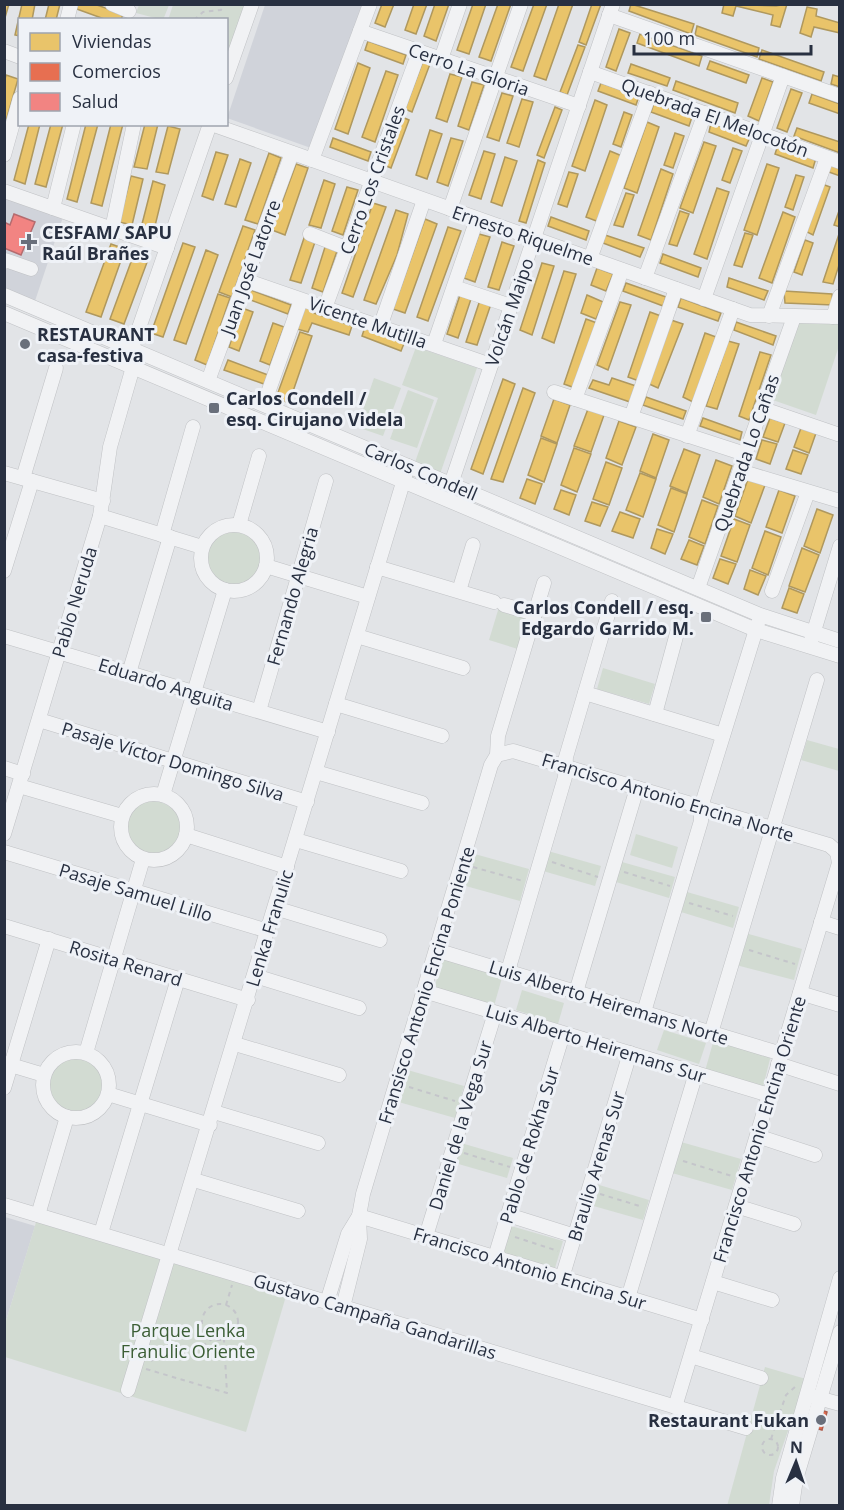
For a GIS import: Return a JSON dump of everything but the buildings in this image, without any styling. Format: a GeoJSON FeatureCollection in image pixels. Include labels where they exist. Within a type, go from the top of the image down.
{"type":"FeatureCollection","features":[{"type":"Feature","properties":{"kind":"street"},"geometry":{"type":"LineString","coordinates":[[112,4],[129,11]]}},
{"type":"Feature","properties":{"kind":"street"},"geometry":{"type":"LineString","coordinates":[[228,72],[252,4]]}},
{"type":"Feature","properties":{"kind":"street"},"geometry":{"type":"LineString","coordinates":[[312,160],[370,4]]}},
{"type":"Feature","properties":{"kind":"street"},"geometry":{"type":"LineString","coordinates":[[441,59],[460,4]]}},
{"type":"Feature","properties":{"kind":"street"},"geometry":{"type":"LineString","coordinates":[[450,209],[521,4]]}},
{"type":"Feature","properties":{"kind":"street"},"geometry":{"type":"LineString","coordinates":[[611,10],[840,96]]}},
{"type":"Feature","properties":{"kind":"street","name":"Volcán Maipo"},"geometry":{"type":"LineString","coordinates":[[451,484],[611,10]]}},
{"type":"Feature","properties":{"kind":"street","name":"Cerro La Gloria"},"geometry":{"type":"LineString","coordinates":[[360,31],[579,106]]}},
{"type":"Feature","properties":{"kind":"street","name":"Cerro Los Cristales"},"geometry":{"type":"LineString","coordinates":[[324,308],[419,52]]}},
{"type":"Feature","properties":{"kind":"street","name":"Quebrada El Melocotón"},"geometry":{"type":"LineString","coordinates":[[590,72],[833,160]]}},
{"type":"Feature","properties":{"kind":"street"},"geometry":{"type":"LineString","coordinates":[[704,299],[783,76]]}},
{"type":"Feature","properties":{"kind":"street"},"geometry":{"type":"LineString","coordinates":[[590,259],[650,93]]}},
{"type":"Feature","properties":{"kind":"street"},"geometry":{"type":"LineString","coordinates":[[4,155],[18,105]]}},
{"type":"Feature","properties":{"kind":"street"},"geometry":{"type":"LineString","coordinates":[[645,278],[705,113]]}},
{"type":"Feature","properties":{"kind":"street"},"geometry":{"type":"LineString","coordinates":[[53,208],[74,126]]}},
{"type":"Feature","properties":{"kind":"street"},"geometry":{"type":"LineString","coordinates":[[112,229],[134,126]]}},
{"type":"Feature","properties":{"kind":"street"},"geometry":{"type":"LineString","coordinates":[[132,348],[209,126]]}},
{"type":"Feature","properties":{"kind":"street","name":"Ernesto Riquelme"},"geometry":{"type":"LineString","coordinates":[[216,126],[750,315],[836,317]]}},
{"type":"Feature","properties":{"kind":"street","name":"Juan José Latorre"},"geometry":{"type":"LineString","coordinates":[[208,381],[292,153]]}},
{"type":"Feature","properties":{"kind":"street"},"geometry":{"type":"LineString","coordinates":[[769,316],[833,160]]}},
{"type":"Feature","properties":{"kind":"street"},"geometry":{"type":"LineString","coordinates":[[4,191],[167,248]]}},
{"type":"Feature","properties":{"kind":"street"},"geometry":{"type":"LineString","coordinates":[[380,327],[424,200]]}},
{"type":"Feature","properties":{"kind":"street"},"geometry":{"type":"LineString","coordinates":[[434,344],[477,219]]}},
{"type":"Feature","properties":{"kind":"street"},"geometry":{"type":"LineString","coordinates":[[310,234],[346,248]]}},
{"type":"Feature","properties":{"kind":"street"},"geometry":{"type":"LineString","coordinates":[[4,262],[5,260],[31,269]]}},
{"type":"Feature","properties":{"kind":"street"},"geometry":{"type":"LineString","coordinates":[[575,399],[622,270]]}},
{"type":"Feature","properties":{"kind":"street","name":"Vicente Mutilla"},"geometry":{"type":"LineString","coordinates":[[245,280],[491,365]]}},
{"type":"Feature","properties":{"kind":"street"},"geometry":{"type":"LineString","coordinates":[[454,287],[511,306]]}},
{"type":"Feature","properties":{"kind":"street"},"geometry":{"type":"LineString","coordinates":[[631,417],[676,289]]}},
{"type":"Feature","properties":{"kind":"street","name":"Carlos Condell"},"geometry":{"type":"LineString","coordinates":[[4,295],[698,588],[811,639],[840,656]]}},
{"type":"Feature","properties":{"kind":"street"},"geometry":{"type":"LineString","coordinates":[[836,317],[840,296]]}},
{"type":"Feature","properties":{"kind":"street"},"geometry":{"type":"LineString","coordinates":[[264,404],[301,300]]}},
{"type":"Feature","properties":{"kind":"street"},"geometry":{"type":"LineString","coordinates":[[687,436],[733,309]]}},
{"type":"Feature","properties":{"kind":"street","name":"Carlos Condell"},"geometry":{"type":"LineString","coordinates":[[4,313],[756,630],[840,641]]}},
{"type":"Feature","properties":{"kind":"street","name":"Quebrada Lo Cañas"},"geometry":{"type":"LineString","coordinates":[[698,588],[794,317]]}},
{"type":"Feature","properties":{"kind":"street","name":"Pablo Neruda"},"geometry":{"type":"LineString","coordinates":[[5,830],[100,516],[110,447],[133,367],[132,348]]}},
{"type":"Feature","properties":{"kind":"street"},"geometry":{"type":"LineString","coordinates":[[4,571],[56,368]]}},
{"type":"Feature","properties":{"kind":"street"},"geometry":{"type":"LineString","coordinates":[[554,392],[745,454]]}},
{"type":"Feature","properties":{"kind":"street"},"geometry":{"type":"LineString","coordinates":[[762,408],[840,435]]}},
{"type":"Feature","properties":{"kind":"street"},"geometry":{"type":"LineString","coordinates":[[129,673],[194,427]]}},
{"type":"Feature","properties":{"kind":"street"},"geometry":{"type":"LineString","coordinates":[[239,525],[259,456]]}},
{"type":"Feature","properties":{"kind":"street","name":"Lenka Franulic"},"geometry":{"type":"LineString","coordinates":[[128,1390],[169,1253],[194,1180],[408,466]]}},
{"type":"Feature","properties":{"kind":"street"},"geometry":{"type":"LineString","coordinates":[[740,471],[840,501]]}},
{"type":"Feature","properties":{"kind":"street"},"geometry":{"type":"LineString","coordinates":[[4,472],[103,501]]}},
{"type":"Feature","properties":{"kind":"street","name":"Fernando Alegria"},"geometry":{"type":"LineString","coordinates":[[259,711],[326,481]]}},
{"type":"Feature","properties":{"kind":"street"},"geometry":{"type":"LineString","coordinates":[[772,591],[808,492]]}},
{"type":"Feature","properties":{"kind":"street"},"geometry":{"type":"LineString","coordinates":[[100,516],[202,547]]}},
{"type":"Feature","properties":{"kind":"street"},"geometry":{"type":"LineString","coordinates":[[226,525],[239,525],[254,531],[264,543],[266,566],[254,585],[240,591],[225,590],[211,583],[202,570],[202,547],[214,531],[226,525]]}},
{"type":"Feature","properties":{"kind":"street"},"geometry":{"type":"LineString","coordinates":[[459,591],[473,545]]}},
{"type":"Feature","properties":{"kind":"street"},"geometry":{"type":"LineString","coordinates":[[811,639],[840,546]]}},
{"type":"Feature","properties":{"kind":"street"},"geometry":{"type":"LineString","coordinates":[[266,566],[369,597]]}},
{"type":"Feature","properties":{"kind":"street"},"geometry":{"type":"LineString","coordinates":[[377,567],[535,614]]}},
{"type":"Feature","properties":{"kind":"street","name":"Fransisco Antonio Encina Poniente"},"geometry":{"type":"LineString","coordinates":[[327,1302],[348,1234],[359,1216],[396,1083],[492,765],[497,755],[498,736],[544,584]]}},
{"type":"Feature","properties":{"kind":"street"},"geometry":{"type":"LineString","coordinates":[[163,795],[225,590]]}},
{"type":"Feature","properties":{"kind":"street"},"geometry":{"type":"LineString","coordinates":[[508,971],[612,601]]}},
{"type":"Feature","properties":{"kind":"street"},"geometry":{"type":"LineString","coordinates":[[644,1012],[701,821],[701,807],[760,615]]}},
{"type":"Feature","properties":{"kind":"street"},"geometry":{"type":"LineString","coordinates":[[655,714],[677,633]]}},
{"type":"Feature","properties":{"kind":"street","name":"Eduardo Anguita"},"geometry":{"type":"LineString","coordinates":[[4,636],[328,732]]}},
{"type":"Feature","properties":{"kind":"street"},"geometry":{"type":"LineString","coordinates":[[357,636],[463,668]]}},
{"type":"Feature","properties":{"kind":"street"},"geometry":{"type":"LineString","coordinates":[[711,1033],[817,680]]}},
{"type":"Feature","properties":{"kind":"street"},"geometry":{"type":"LineString","coordinates":[[585,693],[723,735]]}},
{"type":"Feature","properties":{"kind":"street"},"geometry":{"type":"LineString","coordinates":[[336,704],[442,736]]}},
{"type":"Feature","properties":{"kind":"street","name":"Pasaje Víctor Domingo Silva"},"geometry":{"type":"LineString","coordinates":[[39,720],[307,802]]}},
{"type":"Feature","properties":{"kind":"street","name":"Francisco Antonio Encina Norte"},"geometry":{"type":"LineString","coordinates":[[497,755],[513,751],[829,845],[839,851]]}},
{"type":"Feature","properties":{"kind":"street"},"geometry":{"type":"LineString","coordinates":[[4,768],[21,780],[122,816]]}},
{"type":"Feature","properties":{"kind":"street"},"geometry":{"type":"LineString","coordinates":[[316,772],[422,803]]}},
{"type":"Feature","properties":{"kind":"street"},"geometry":{"type":"LineString","coordinates":[[576,992],[637,788]]}},
{"type":"Feature","properties":{"kind":"street"},"geometry":{"type":"LineString","coordinates":[[146,795],[163,795],[183,810],[186,835],[179,849],[167,858],[143,859],[125,846],[120,831],[122,816],[131,802],[138,798],[146,795]]}},
{"type":"Feature","properties":{"kind":"street"},"geometry":{"type":"LineString","coordinates":[[186,835],[287,867]]}},
{"type":"Feature","properties":{"kind":"street"},"geometry":{"type":"LineString","coordinates":[[296,840],[401,871]]}},
{"type":"Feature","properties":{"kind":"street","name":"Francisco Antonio Encina Oriente"},"geometry":{"type":"LineString","coordinates":[[675,1407],[839,864],[839,851]]}},
{"type":"Feature","properties":{"kind":"street","name":"Pasaje Samuel Lillo"},"geometry":{"type":"LineString","coordinates":[[4,852],[268,931]]}},
{"type":"Feature","properties":{"kind":"street"},"geometry":{"type":"LineString","coordinates":[[86,1053],[143,859]]}},
{"type":"Feature","properties":{"kind":"street"},"geometry":{"type":"LineString","coordinates":[[275,908],[380,940]]}},
{"type":"Feature","properties":{"kind":"street"},"geometry":{"type":"LineString","coordinates":[[821,922],[840,928]]}},
{"type":"Feature","properties":{"kind":"street","name":"Rosita Renard"},"geometry":{"type":"LineString","coordinates":[[4,926],[248,1000]]}},
{"type":"Feature","properties":{"kind":"street"},"geometry":{"type":"LineString","coordinates":[[4,1088],[8,1064],[49,939]]}},
{"type":"Feature","properties":{"kind":"street","name":"Luis Alberto Heiremans Norte"},"geometry":{"type":"LineString","coordinates":[[436,950],[711,1033],[840,1084]]}},
{"type":"Feature","properties":{"kind":"street"},"geometry":{"type":"LineString","coordinates":[[255,976],[359,1008]]}},
{"type":"Feature","properties":{"kind":"street"},"geometry":{"type":"LineString","coordinates":[[100,1233],[178,979]]}},
{"type":"Feature","properties":{"kind":"street","name":"Luis Alberto Heiremans Sur"},"geometry":{"type":"LineString","coordinates":[[424,991],[769,1095]]}},
{"type":"Feature","properties":{"kind":"street"},"geometry":{"type":"LineString","coordinates":[[800,993],[840,1005]]}},
{"type":"Feature","properties":{"kind":"street","name":"Daniel de la Vega Sur"},"geometry":{"type":"LineString","coordinates":[[426,1236],[495,1013]]}},
{"type":"Feature","properties":{"kind":"street","name":"Pablo de Rokha Sur"},"geometry":{"type":"LineString","coordinates":[[495,1257],[563,1034]]}},
{"type":"Feature","properties":{"kind":"street"},"geometry":{"type":"LineString","coordinates":[[235,1044],[339,1075]]}},
{"type":"Feature","properties":{"kind":"street"},"geometry":{"type":"LineString","coordinates":[[71,1052],[86,1053],[104,1067],[108,1077],[108,1094],[102,1105],[92,1114],[80,1118],[67,1117],[55,1111],[46,1101],[42,1088],[44,1075],[57,1057],[71,1052]]}},
{"type":"Feature","properties":{"kind":"street","name":"Braulio Arenas Sur"},"geometry":{"type":"LineString","coordinates":[[562,1278],[630,1053]]}},
{"type":"Feature","properties":{"kind":"street"},"geometry":{"type":"LineString","coordinates":[[8,1064],[44,1075]]}},
{"type":"Feature","properties":{"kind":"street"},"geometry":{"type":"LineString","coordinates":[[628,1298],[696,1073]]}},
{"type":"Feature","properties":{"kind":"street"},"geometry":{"type":"LineString","coordinates":[[108,1094],[141,1104],[318,1143]]}},
{"type":"Feature","properties":{"kind":"street"},"geometry":{"type":"LineString","coordinates":[[38,1215],[67,1117]]}},
{"type":"Feature","properties":{"kind":"street"},"geometry":{"type":"LineString","coordinates":[[757,1136],[815,1155]]}},
{"type":"Feature","properties":{"kind":"street"},"geometry":{"type":"LineString","coordinates":[[194,1180],[298,1211]]}},
{"type":"Feature","properties":{"kind":"street","name":"Gustavo Campaña Gandarillas"},"geometry":{"type":"LineString","coordinates":[[4,1205],[746,1428]]}},
{"type":"Feature","properties":{"kind":"street"},"geometry":{"type":"LineString","coordinates":[[736,1206],[794,1224]]}},
{"type":"Feature","properties":{"kind":"street"},"geometry":{"type":"LineString","coordinates":[[508,1215],[574,1236]]}},
{"type":"Feature","properties":{"kind":"street","name":"Fransisco Antonio Encina Poniente"},"geometry":{"type":"LineString","coordinates":[[343,1306],[360,1239],[359,1216]]}},
{"type":"Feature","properties":{"kind":"street","name":"Francisco Antonio Encina Sur"},"geometry":{"type":"LineString","coordinates":[[359,1216],[702,1320]]}},
{"type":"Feature","properties":{"kind":"street"},"geometry":{"type":"LineString","coordinates":[[792,1506],[812,1392],[840,1278]]}},
{"type":"Feature","properties":{"kind":"street"},"geometry":{"type":"LineString","coordinates":[[713,1282],[772,1300]]}},
{"type":"Feature","properties":{"kind":"street"},"geometry":{"type":"LineString","coordinates":[[779,1506],[783,1478],[812,1392],[840,1332]]}},
{"type":"Feature","properties":{"kind":"street"},"geometry":{"type":"LineString","coordinates":[[691,1356],[761,1378]]}},
{"type":"Feature","properties":{"kind":"street"},"geometry":{"type":"LineString","coordinates":[[812,1392],[840,1404]]}},
{"type":"Feature","properties":{"kind":"path"},"geometry":{"type":"LineString","coordinates":[[196,18],[203,12],[221,10],[223,4]]}},
{"type":"Feature","properties":{"kind":"path"},"geometry":{"type":"LineString","coordinates":[[541,859],[611,874],[679,894],[745,919]]}},
{"type":"Feature","properties":{"kind":"path"},"geometry":{"type":"LineString","coordinates":[[462,864],[533,884]]}},
{"type":"Feature","properties":{"kind":"path"},"geometry":{"type":"LineString","coordinates":[[737,946],[807,968]]}},
{"type":"Feature","properties":{"kind":"path"},"geometry":{"type":"LineString","coordinates":[[396,1083],[467,1105]]}},
{"type":"Feature","properties":{"kind":"path"},"geometry":{"type":"LineString","coordinates":[[453,1149],[521,1170]]}},
{"type":"Feature","properties":{"kind":"path"},"geometry":{"type":"LineString","coordinates":[[671,1157],[744,1180]]}},
{"type":"Feature","properties":{"kind":"path"},"geometry":{"type":"LineString","coordinates":[[588,1191],[655,1210]]}},
{"type":"Feature","properties":{"kind":"path"},"geometry":{"type":"LineString","coordinates":[[502,1233],[569,1254]]}},
{"type":"Feature","properties":{"kind":"path"},"geometry":{"type":"LineString","coordinates":[[226,1305],[232,1282]]}},
{"type":"Feature","properties":{"kind":"path"},"geometry":{"type":"LineString","coordinates":[[226,1305],[235,1312],[238,1323],[234,1334],[224,1340],[212,1339],[203,1330],[202,1318],[209,1308],[226,1305]]}},
{"type":"Feature","properties":{"kind":"path"},"geometry":{"type":"LineString","coordinates":[[136,1366],[167,1352],[204,1345],[212,1339]]}},
{"type":"Feature","properties":{"kind":"path"},"geometry":{"type":"LineString","coordinates":[[136,1366],[227,1393],[224,1340]]}},
{"type":"Feature","properties":{"kind":"path"},"geometry":{"type":"LineString","coordinates":[[771,1439],[778,1447],[776,1453],[768,1455],[763,1452],[762,1444],[771,1439],[786,1395],[799,1384],[812,1392]]}},
{"type":"Feature","properties":{"kind":"shaded area"},"geometry":{"type":"Polygon","coordinates":[[[265,5],[362,5],[311,148],[228,118],[265,5]]]}},
{"type":"Feature","properties":{"kind":"shaded area","name":"CESFAM/ SAPU Raúl Brañes"},"geometry":{"type":"Polygon","coordinates":[[[5,194],[64,214],[34,304],[5,291],[5,194]]]}},
{"type":"Feature","properties":{"kind":"shaded area"},"geometry":{"type":"Polygon","coordinates":[[[5,1217],[35,1226],[5,1324],[5,1217]]]}},
{"type":"Feature","properties":{"kind":"green space"},"geometry":{"type":"Polygon","coordinates":[[[139,4],[169,5],[164,18],[136,13],[139,4]]]}},
{"type":"Feature","properties":{"kind":"green space"},"geometry":{"type":"Polygon","coordinates":[[[173,5],[248,5],[228,63],[228,18],[169,18],[173,5]]]}},
{"type":"Feature","properties":{"kind":"green space"},"geometry":{"type":"Polygon","coordinates":[[[795,323],[839,323],[839,346],[816,415],[770,399],[795,323]]]}},
{"type":"Feature","properties":{"kind":"green space"},"geometry":{"type":"Polygon","coordinates":[[[416,347],[477,368],[440,474],[414,465],[438,398],[402,385],[416,347]]]}},
{"type":"Feature","properties":{"kind":"green space"},"geometry":{"type":"Polygon","coordinates":[[[374,378],[401,388],[383,436],[357,427],[374,378]]]}},
{"type":"Feature","properties":{"kind":"green space"},"geometry":{"type":"Polygon","coordinates":[[[408,390],[434,400],[417,448],[390,439],[408,390]]]}},
{"type":"Feature","properties":{"kind":"green space"},"geometry":{"type":"Polygon","coordinates":[[[234,530],[245,532],[254,538],[260,547],[262,558],[260,569],[254,578],[245,584],[234,586],[223,584],[214,578],[208,569],[206,558],[208,547],[214,538],[223,532],[234,530]]]}},
{"type":"Feature","properties":{"kind":"green space"},"geometry":{"type":"Polygon","coordinates":[[[499,607],[531,617],[521,650],[489,640],[499,607]]]}},
{"type":"Feature","properties":{"kind":"green space"},"geometry":{"type":"Polygon","coordinates":[[[603,668],[655,684],[649,704],[597,689],[603,668]]]}},
{"type":"Feature","properties":{"kind":"green space"},"geometry":{"type":"Polygon","coordinates":[[[807,740],[839,749],[839,771],[801,760],[807,740]]]}},
{"type":"Feature","properties":{"kind":"green space"},"geometry":{"type":"Polygon","coordinates":[[[153,801],[164,803],[173,809],[179,818],[181,829],[179,840],[173,849],[164,855],[153,857],[142,855],[133,849],[127,840],[125,829],[127,818],[133,809],[142,803],[153,801]]]}},
{"type":"Feature","properties":{"kind":"green space"},"geometry":{"type":"Polygon","coordinates":[[[636,834],[678,847],[672,868],[630,855],[636,834]]]}},
{"type":"Feature","properties":{"kind":"green space"},"geometry":{"type":"Polygon","coordinates":[[[548,851],[601,866],[595,886],[543,871],[548,851]]]}},
{"type":"Feature","properties":{"kind":"green space"},"geometry":{"type":"Polygon","coordinates":[[[471,853],[529,869],[520,901],[462,885],[471,853]]]}},
{"type":"Feature","properties":{"kind":"green space"},"geometry":{"type":"Polygon","coordinates":[[[622,862],[675,877],[669,898],[616,882],[622,862]]]}},
{"type":"Feature","properties":{"kind":"green space"},"geometry":{"type":"Polygon","coordinates":[[[687,892],[739,907],[733,928],[681,912],[687,892]]]}},
{"type":"Feature","properties":{"kind":"green space"},"geometry":{"type":"Polygon","coordinates":[[[745,933],[802,949],[794,980],[736,965],[745,933]]]}},
{"type":"Feature","properties":{"kind":"green space"},"geometry":{"type":"Polygon","coordinates":[[[443,957],[503,974],[494,1006],[434,989],[443,957]]]}},
{"type":"Feature","properties":{"kind":"green space"},"geometry":{"type":"Polygon","coordinates":[[[522,990],[564,1003],[558,1024],[516,1010],[522,990]]]}},
{"type":"Feature","properties":{"kind":"green space"},"geometry":{"type":"Polygon","coordinates":[[[664,1030],[706,1043],[699,1064],[657,1050],[664,1030]]]}},
{"type":"Feature","properties":{"kind":"green space"},"geometry":{"type":"Polygon","coordinates":[[[714,1039],[771,1055],[763,1087],[705,1071],[714,1039]]]}},
{"type":"Feature","properties":{"kind":"green space"},"geometry":{"type":"Polygon","coordinates":[[[76,1056],[87,1058],[96,1064],[102,1073],[104,1084],[102,1095],[96,1104],[87,1110],[76,1112],[65,1110],[56,1104],[50,1095],[48,1084],[50,1073],[56,1064],[65,1058],[76,1056]]]}},
{"type":"Feature","properties":{"kind":"green space"},"geometry":{"type":"Polygon","coordinates":[[[404,1069],[464,1086],[455,1118],[395,1101],[404,1069]]]}},
{"type":"Feature","properties":{"kind":"green space"},"geometry":{"type":"Polygon","coordinates":[[[681,1142],[741,1159],[732,1190],[672,1173],[681,1142]]]}},
{"type":"Feature","properties":{"kind":"green space"},"geometry":{"type":"Polygon","coordinates":[[[461,1143],[513,1158],[507,1178],[455,1163],[461,1143]]]}},
{"type":"Feature","properties":{"kind":"green space"},"geometry":{"type":"Polygon","coordinates":[[[596,1184],[649,1200],[643,1220],[590,1205],[596,1184]]]}},
{"type":"Feature","properties":{"kind":"green space","name":"Parque Lenka Franulic Oriente"},"geometry":{"type":"Polygon","coordinates":[[[37,1219],[286,1296],[246,1432],[5,1357],[5,1324],[37,1219]]]}},
{"type":"Feature","properties":{"kind":"green space"},"geometry":{"type":"Polygon","coordinates":[[[511,1226],[563,1241],[555,1268],[503,1253],[511,1226]]]}},
{"type":"Feature","properties":{"kind":"green space"},"geometry":{"type":"Polygon","coordinates":[[[765,1367],[806,1379],[774,1471],[769,1505],[727,1506],[765,1367]]]}},
{"type":"Feature","properties":{"kind":"place","name":"CESFAM/ SAPU Raúl Brañes"},"geometry":{"type":"Point","coordinates":[29,242]}},
{"type":"Feature","properties":{"kind":"place","name":"RESTAURANT casa-festiva"},"geometry":{"type":"Point","coordinates":[25,344]}},
{"type":"Feature","properties":{"kind":"place","name":"Carlos Condell / esq. Cirujano Videla"},"geometry":{"type":"Point","coordinates":[214,408]}},
{"type":"Feature","properties":{"kind":"place","name":"Carlos Condell / esq. Edgardo Garrido M."},"geometry":{"type":"Point","coordinates":[706,617]}},
{"type":"Feature","properties":{"kind":"place","name":"Restaurant Fukan"},"geometry":{"type":"Point","coordinates":[821,1420]}}]}
